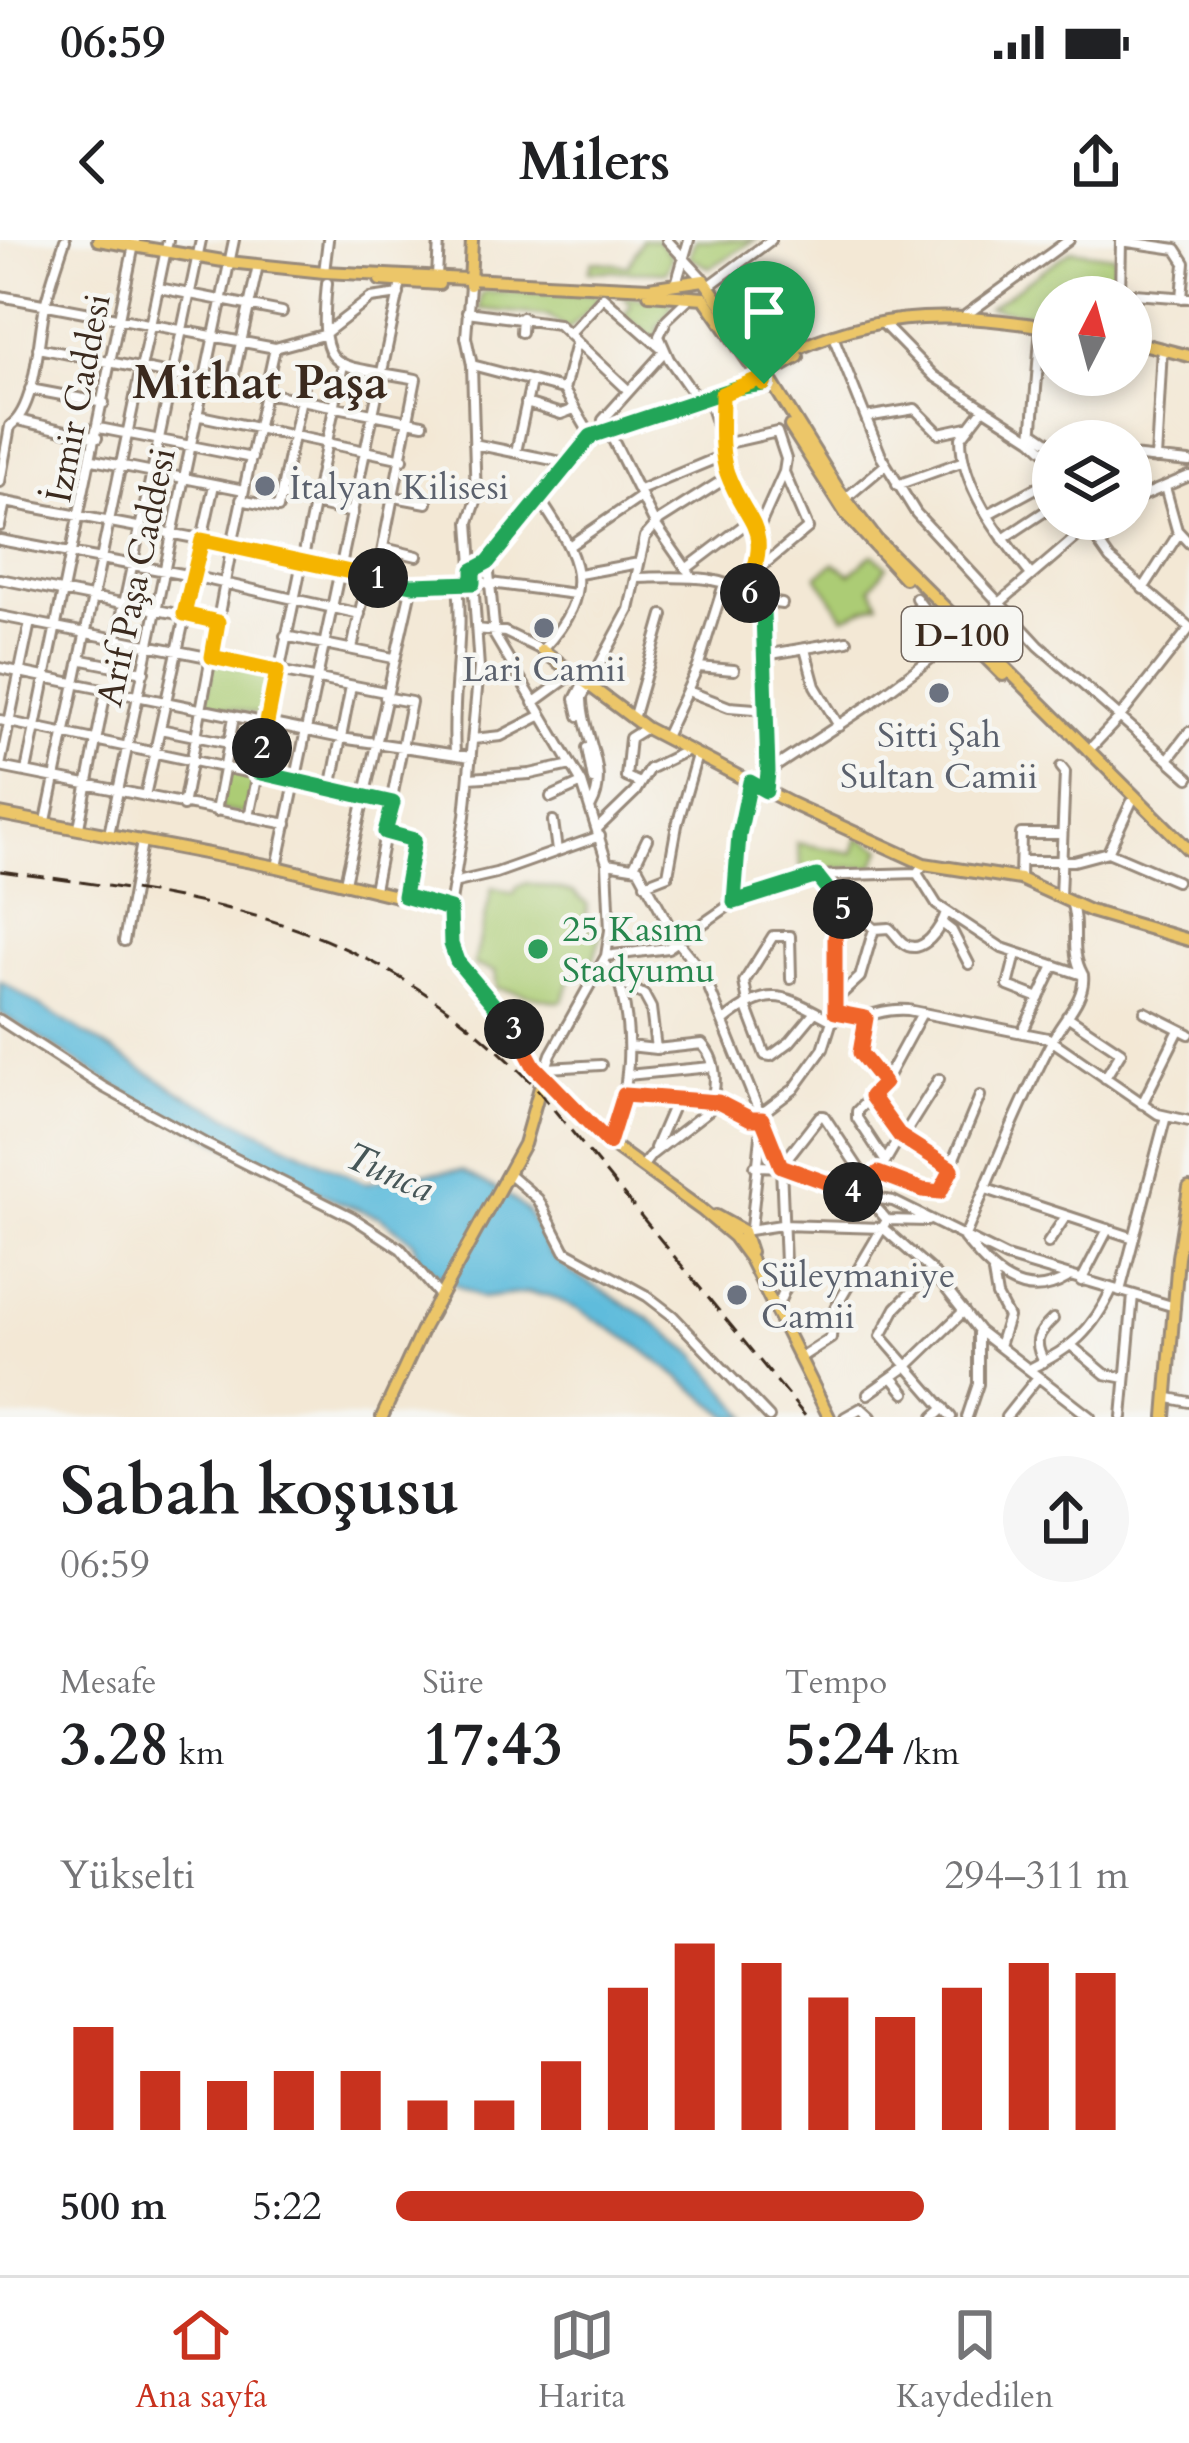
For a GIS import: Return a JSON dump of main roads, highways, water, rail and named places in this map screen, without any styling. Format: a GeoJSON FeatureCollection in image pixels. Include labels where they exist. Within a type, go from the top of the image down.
{"type":"FeatureCollection","features":[{"type":"Feature","properties":{"kind":"main road"},"geometry":{"type":"LineString","coordinates":[[98,240],[167,246],[229,262],[401,284],[649,288],[698,297],[706,293],[706,283],[678,290]]}},
{"type":"Feature","properties":{"kind":"main road"},"geometry":{"type":"LineString","coordinates":[[470,282],[472,240]]}},
{"type":"Feature","properties":{"kind":"main road"},"geometry":{"type":"LineString","coordinates":[[401,284],[437,277],[470,282]]}},
{"type":"Feature","properties":{"kind":"main road","name":"D-100"},"geometry":{"type":"LineString","coordinates":[[706,283],[833,496],[873,547],[1189,860]]}},
{"type":"Feature","properties":{"kind":"main road","name":"D-100"},"geometry":{"type":"LineString","coordinates":[[698,297],[714,308],[844,499],[887,550],[1189,850]]}},
{"type":"Feature","properties":{"kind":"main road"},"geometry":{"type":"LineString","coordinates":[[762,375],[834,339],[884,323],[966,315],[1032,325]]}},
{"type":"Feature","properties":{"kind":"main road"},"geometry":{"type":"LineString","coordinates":[[884,323],[939,319],[1032,326]]}},
{"type":"Feature","properties":{"kind":"main road"},"geometry":{"type":"LineString","coordinates":[[1152,345],[1189,356]]}},
{"type":"Feature","properties":{"kind":"main road"},"geometry":{"type":"LineString","coordinates":[[542,650],[664,739],[921,869],[1019,879],[1189,940]]}},
{"type":"Feature","properties":{"kind":"main road"},"geometry":{"type":"LineString","coordinates":[[0,814],[278,867],[450,909],[451,944],[457,961],[517,1033],[529,1057],[609,1143],[739,1231],[829,1417]]}},
{"type":"Feature","properties":{"kind":"main road"},"geometry":{"type":"LineString","coordinates":[[382,1417],[440,1297],[524,1144],[545,1072]]}},
{"type":"Feature","properties":{"kind":"main road"},"geometry":{"type":"LineString","coordinates":[[1165,1417],[1189,1188]]}},
{"type":"Feature","properties":{"kind":"main road"},"geometry":{"type":"LineString","coordinates":[[1174,1307],[1189,1315]]}},
{"type":"Feature","properties":{"kind":"water"},"geometry":{"type":"Polygon","coordinates":[[[0,981],[179,1092],[365,1183],[462,1171],[506,1194],[527,1211],[549,1253],[696,1355],[748,1417],[730,1417],[633,1342],[550,1296],[526,1293],[482,1298],[442,1278],[420,1261],[414,1242],[380,1217],[339,1202],[141,1102],[0,1013],[0,981]]]}},
{"type":"Feature","properties":{"kind":"railway"},"geometry":{"type":"LineString","coordinates":[[0,871],[222,907],[349,950],[410,984],[471,1027],[532,1083],[806,1417]]}},
{"type":"Feature","properties":{"kind":"place","name":"İtalyan Kilisesi"},"geometry":{"type":"Point","coordinates":[265,486]}},
{"type":"Feature","properties":{"kind":"place","name":"Lari Camii"},"geometry":{"type":"Point","coordinates":[544,628]}},
{"type":"Feature","properties":{"kind":"place","name":"Sitti Şah Sultan Camii"},"geometry":{"type":"Point","coordinates":[939,693]}},
{"type":"Feature","properties":{"kind":"place","name":"25 Kasım Stadyumu"},"geometry":{"type":"Point","coordinates":[538,949]}},
{"type":"Feature","properties":{"kind":"place","name":"Süleymaniye Camii"},"geometry":{"type":"Point","coordinates":[737,1295]}},
{"type":"Feature","properties":{"kind":"district","name":"Mithat Paşa"},"geometry":{"type":"Point","coordinates":[260,381]}},
{"type":"Feature","properties":{"kind":"water label","name":"Tunca"},"geometry":{"type":"Point","coordinates":[390,1171]}}]}
